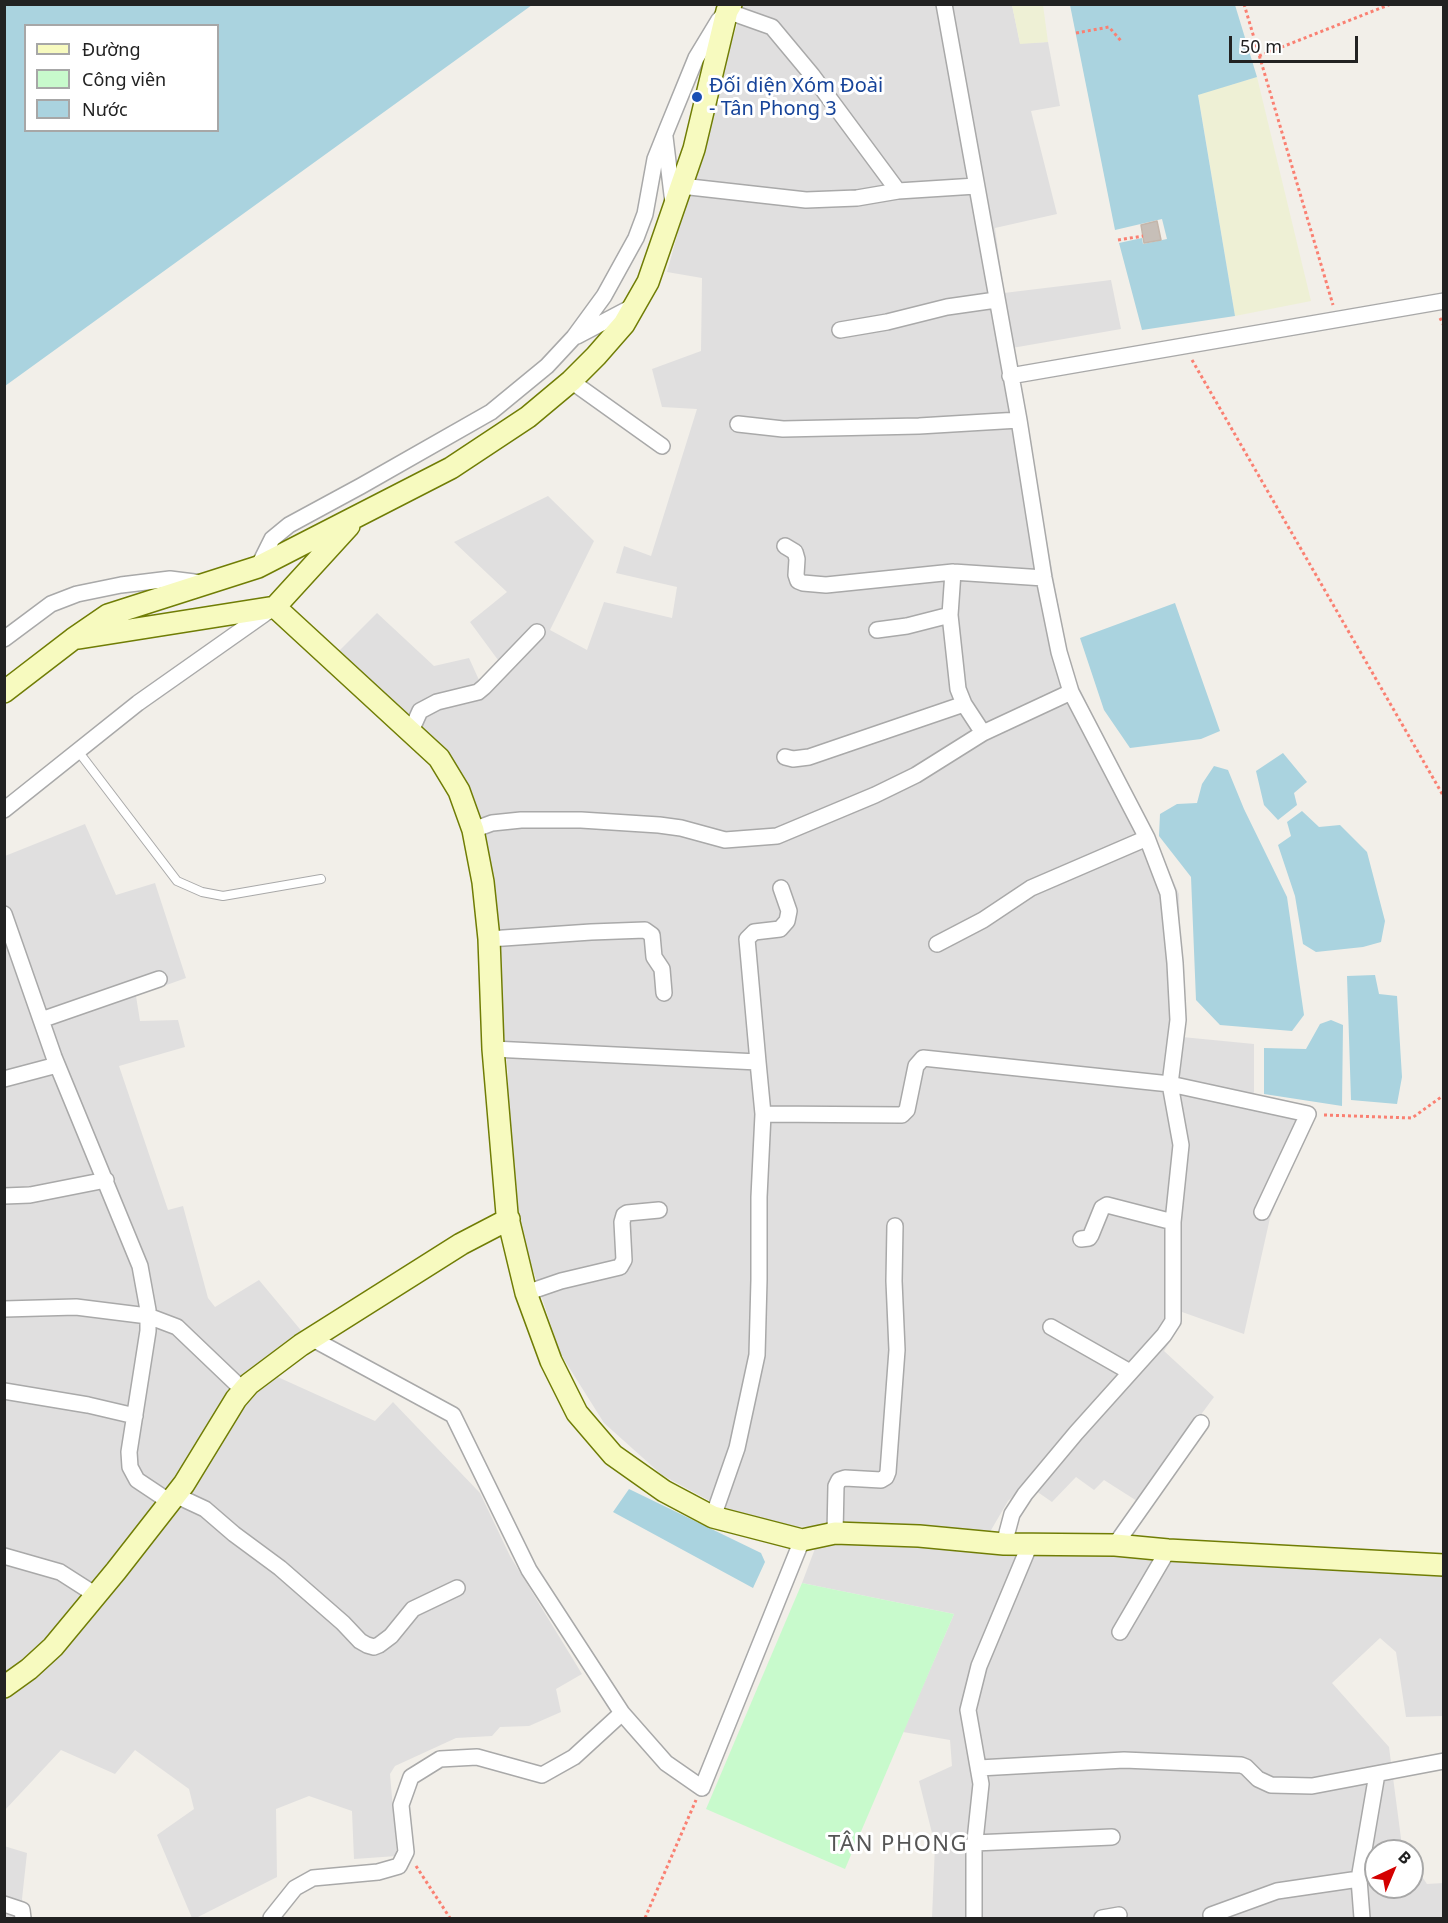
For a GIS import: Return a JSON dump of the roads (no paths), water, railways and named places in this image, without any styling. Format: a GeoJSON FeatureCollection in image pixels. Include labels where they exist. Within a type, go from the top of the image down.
{"type":"FeatureCollection","features":[{"type":"Feature","properties":{"kind":"street"},"geometry":{"type":"LineString","coordinates":[[944,4],[1019,420],[1044,578],[1059,652],[1071,692],[1147,838],[1168,893],[1178,1020],[1170,1084],[1181,1145],[1173,1222],[1173,1321],[1164,1335],[1025,1494],[1012,1514],[1004,1544]]}},
{"type":"Feature","properties":{"kind":"street"},"geometry":{"type":"LineString","coordinates":[[729,8],[772,27],[812,75],[898,192]]}},
{"type":"Feature","properties":{"kind":"street"},"geometry":{"type":"LineString","coordinates":[[258,567],[272,539],[289,525],[491,412],[547,366],[574,337],[604,296],[636,238],[645,214],[655,159],[665,134],[696,58],[729,8]]}},
{"type":"Feature","properties":{"kind":"street"},"geometry":{"type":"LineString","coordinates":[[4,692],[108,615],[258,567],[451,468],[528,417],[571,381],[624,324],[648,282],[694,149],[729,8]]}},
{"type":"Feature","properties":{"kind":"street"},"geometry":{"type":"LineString","coordinates":[[665,134],[673,207]]}},
{"type":"Feature","properties":{"kind":"street"},"geometry":{"type":"LineString","coordinates":[[681,186],[806,200],[857,198],[898,192],[976,186]]}},
{"type":"Feature","properties":{"kind":"street"},"geometry":{"type":"LineString","coordinates":[[840,330],[887,322],[947,307],[996,300]]}},
{"type":"Feature","properties":{"kind":"street"},"geometry":{"type":"LineString","coordinates":[[1010,376],[1443,301]]}},
{"type":"Feature","properties":{"kind":"street"},"geometry":{"type":"LineString","coordinates":[[574,337],[634,306]]}},
{"type":"Feature","properties":{"kind":"street"},"geometry":{"type":"LineString","coordinates":[[571,381],[662,446]]}},
{"type":"Feature","properties":{"kind":"street"},"geometry":{"type":"LineString","coordinates":[[738,424],[783,429],[817,429],[1019,420]]}},
{"type":"Feature","properties":{"kind":"street"},"geometry":{"type":"LineString","coordinates":[[4,810],[138,703],[275,607],[357,517]]}},
{"type":"Feature","properties":{"kind":"street"},"geometry":{"type":"LineString","coordinates":[[785,546],[795,552],[796,574],[798,581],[803,583],[826,585],[953,572],[1044,578]]}},
{"type":"Feature","properties":{"kind":"street"},"geometry":{"type":"LineString","coordinates":[[953,572],[950,615],[958,689],[964,704],[983,733]]}},
{"type":"Feature","properties":{"kind":"street"},"geometry":{"type":"LineString","coordinates":[[4,639],[51,604],[76,594],[170,579],[208,584]]}},
{"type":"Feature","properties":{"kind":"street"},"geometry":{"type":"LineString","coordinates":[[73,639],[275,607]]}},
{"type":"Feature","properties":{"kind":"street"},"geometry":{"type":"LineString","coordinates":[[275,607],[439,758],[459,791],[473,830],[483,882],[489,939],[493,1049],[508,1219],[526,1293],[551,1361],[577,1413],[613,1455],[664,1491],[713,1517],[802,1540],[836,1533],[919,1536],[1004,1544],[1115,1545],[1443,1565]]}},
{"type":"Feature","properties":{"kind":"street"},"geometry":{"type":"LineString","coordinates":[[877,630],[907,626],[950,615]]}},
{"type":"Feature","properties":{"kind":"street"},"geometry":{"type":"LineString","coordinates":[[411,731],[420,711],[437,702],[478,692],[537,632]]}},
{"type":"Feature","properties":{"kind":"street"},"geometry":{"type":"LineString","coordinates":[[473,830],[492,823],[521,820],[581,820],[681,828],[725,840],[777,836],[876,795],[916,775],[983,733],[1071,692]]}},
{"type":"Feature","properties":{"kind":"street"},"geometry":{"type":"LineString","coordinates":[[785,757],[809,758],[964,704]]}},
{"type":"Feature","properties":{"kind":"street"},"geometry":{"type":"LineString","coordinates":[[937,944],[983,920],[1030,888],[1147,838]]}},
{"type":"Feature","properties":{"kind":"street"},"geometry":{"type":"LineString","coordinates":[[713,1517],[737,1448],[756,1355],[763,1114],[747,939],[754,932],[780,929],[788,921],[789,911],[781,888]]}},
{"type":"Feature","properties":{"kind":"street"},"geometry":{"type":"LineString","coordinates":[[4,914],[57,1065],[140,1266],[148,1316],[148,1331],[129,1452],[130,1467],[137,1480],[173,1498],[205,1509],[280,1568],[367,1646],[379,1645],[391,1636],[413,1610],[456,1588]]}},
{"type":"Feature","properties":{"kind":"street"},"geometry":{"type":"LineString","coordinates":[[489,939],[645,930],[652,935],[654,957],[663,969],[664,993]]}},
{"type":"Feature","properties":{"kind":"street"},"geometry":{"type":"LineString","coordinates":[[41,1020],[159,979]]}},
{"type":"Feature","properties":{"kind":"street"},"geometry":{"type":"LineString","coordinates":[[493,1049],[758,1062]]}},
{"type":"Feature","properties":{"kind":"street"},"geometry":{"type":"LineString","coordinates":[[763,1114],[902,1115],[907,1110],[916,1066],[923,1058],[1170,1084],[1308,1114],[1262,1212]]}},
{"type":"Feature","properties":{"kind":"street"},"geometry":{"type":"LineString","coordinates":[[4,1079],[57,1065]]}},
{"type":"Feature","properties":{"kind":"street"},"geometry":{"type":"LineString","coordinates":[[4,1196],[30,1195],[106,1180]]}},
{"type":"Feature","properties":{"kind":"street"},"geometry":{"type":"LineString","coordinates":[[1081,1239],[1089,1238],[1102,1208],[1107,1204],[1173,1222]]}},
{"type":"Feature","properties":{"kind":"street"},"geometry":{"type":"LineString","coordinates":[[526,1293],[561,1281],[620,1267],[624,1260],[622,1222],[624,1215],[659,1210]]}},
{"type":"Feature","properties":{"kind":"street"},"geometry":{"type":"LineString","coordinates":[[4,1687],[53,1647],[96,1595],[184,1484],[243,1390],[267,1369],[311,1338],[461,1244],[508,1219]]}},
{"type":"Feature","properties":{"kind":"street"},"geometry":{"type":"LineString","coordinates":[[836,1533],[836,1486],[839,1480],[845,1478],[881,1480],[888,1472],[897,1350],[894,1281],[895,1226]]}},
{"type":"Feature","properties":{"kind":"street"},"geometry":{"type":"LineString","coordinates":[[4,1309],[76,1307],[148,1316],[177,1327],[243,1390]]}},
{"type":"Feature","properties":{"kind":"street"},"geometry":{"type":"LineString","coordinates":[[1051,1327],[1130,1372]]}},
{"type":"Feature","properties":{"kind":"street"},"geometry":{"type":"LineString","coordinates":[[311,1338],[453,1415],[529,1570],[622,1713],[666,1763],[702,1788],[802,1540]]}},
{"type":"Feature","properties":{"kind":"street"},"geometry":{"type":"LineString","coordinates":[[4,1390],[135,1416]]}},
{"type":"Feature","properties":{"kind":"street"},"geometry":{"type":"LineString","coordinates":[[1115,1545],[1201,1423]]}},
{"type":"Feature","properties":{"kind":"street"},"geometry":{"type":"LineString","coordinates":[[974,1918],[975,1843],[981,1784],[968,1710],[979,1666],[1030,1544]]}},
{"type":"Feature","properties":{"kind":"street"},"geometry":{"type":"LineString","coordinates":[[1120,1632],[1168,1550]]}},
{"type":"Feature","properties":{"kind":"street"},"geometry":{"type":"LineString","coordinates":[[4,1556],[60,1572],[96,1595]]}},
{"type":"Feature","properties":{"kind":"street"},"geometry":{"type":"LineString","coordinates":[[271,1918],[295,1888],[313,1878],[378,1872],[399,1866],[406,1852],[400,1804],[411,1777],[440,1760],[477,1757],[542,1775],[574,1757],[622,1713]]}},
{"type":"Feature","properties":{"kind":"street"},"geometry":{"type":"LineString","coordinates":[[978,1768],[1124,1760],[1241,1765],[1258,1779],[1271,1785],[1312,1786],[1443,1761]]}},
{"type":"Feature","properties":{"kind":"street"},"geometry":{"type":"LineString","coordinates":[[1362,1918],[1359,1879],[1377,1774]]}},
{"type":"Feature","properties":{"kind":"street"},"geometry":{"type":"LineString","coordinates":[[975,1843],[1112,1837]]}},
{"type":"Feature","properties":{"kind":"street"},"geometry":{"type":"LineString","coordinates":[[1211,1915],[1276,1891],[1359,1879]]}},
{"type":"Feature","properties":{"kind":"street"},"geometry":{"type":"LineString","coordinates":[[4,1904],[22,1910],[23,1918]]}},
{"type":"Feature","properties":{"kind":"street"},"geometry":{"type":"LineString","coordinates":[[1102,1918],[1119,1915]]}},
{"type":"Feature","properties":{"kind":"lane"},"geometry":{"type":"LineString","coordinates":[[78,751],[177,881],[202,892],[223,896],[321,879]]}},
{"type":"Feature","properties":{"kind":"water"},"geometry":{"type":"Polygon","coordinates":[[[5,4],[532,5],[5,386],[5,4]]]}},
{"type":"Feature","properties":{"kind":"water"},"geometry":{"type":"Polygon","coordinates":[[[1070,5],[1235,5],[1257,77],[1198,95],[1235,316],[1142,330],[1119,243],[1142,238],[1143,244],[1167,239],[1162,219],[1115,230],[1070,5]]]}},
{"type":"Feature","properties":{"kind":"water"},"geometry":{"type":"Polygon","coordinates":[[[1175,603],[1220,731],[1201,739],[1130,748],[1104,710],[1080,638],[1175,603]]]}},
{"type":"Feature","properties":{"kind":"water"},"geometry":{"type":"Polygon","coordinates":[[[1283,753],[1307,782],[1294,793],[1297,805],[1278,820],[1264,805],[1256,771],[1283,753]]]}},
{"type":"Feature","properties":{"kind":"water"},"geometry":{"type":"Polygon","coordinates":[[[1214,766],[1228,770],[1244,809],[1287,897],[1304,1015],[1292,1031],[1220,1025],[1196,1000],[1191,877],[1159,836],[1160,814],[1177,804],[1197,803],[1202,784],[1214,766]]]}},
{"type":"Feature","properties":{"kind":"water"},"geometry":{"type":"Polygon","coordinates":[[[1302,811],[1319,827],[1340,825],[1367,852],[1385,921],[1381,942],[1363,947],[1316,952],[1303,944],[1295,896],[1278,845],[1291,836],[1287,822],[1302,811]]]}},
{"type":"Feature","properties":{"kind":"water"},"geometry":{"type":"Polygon","coordinates":[[[1375,975],[1379,994],[1397,996],[1402,1077],[1397,1104],[1351,1100],[1347,976],[1375,975]]]}},
{"type":"Feature","properties":{"kind":"water"},"geometry":{"type":"Polygon","coordinates":[[[1331,1020],[1343,1025],[1342,1106],[1264,1094],[1264,1048],[1306,1049],[1320,1024],[1331,1020]]]}},
{"type":"Feature","properties":{"kind":"water"},"geometry":{"type":"Polygon","coordinates":[[[629,1489],[761,1553],[765,1562],[753,1588],[613,1512],[629,1489]]]}},
{"type":"Feature","properties":{"kind":"place","name":"Đối diện Xóm Đoài - Tân Phong 3"},"geometry":{"type":"Point","coordinates":[697,97]}},
{"type":"Feature","properties":{"kind":"district","name":"TÂN PHONG"},"geometry":{"type":"Point","coordinates":[898,1845]}}]}
